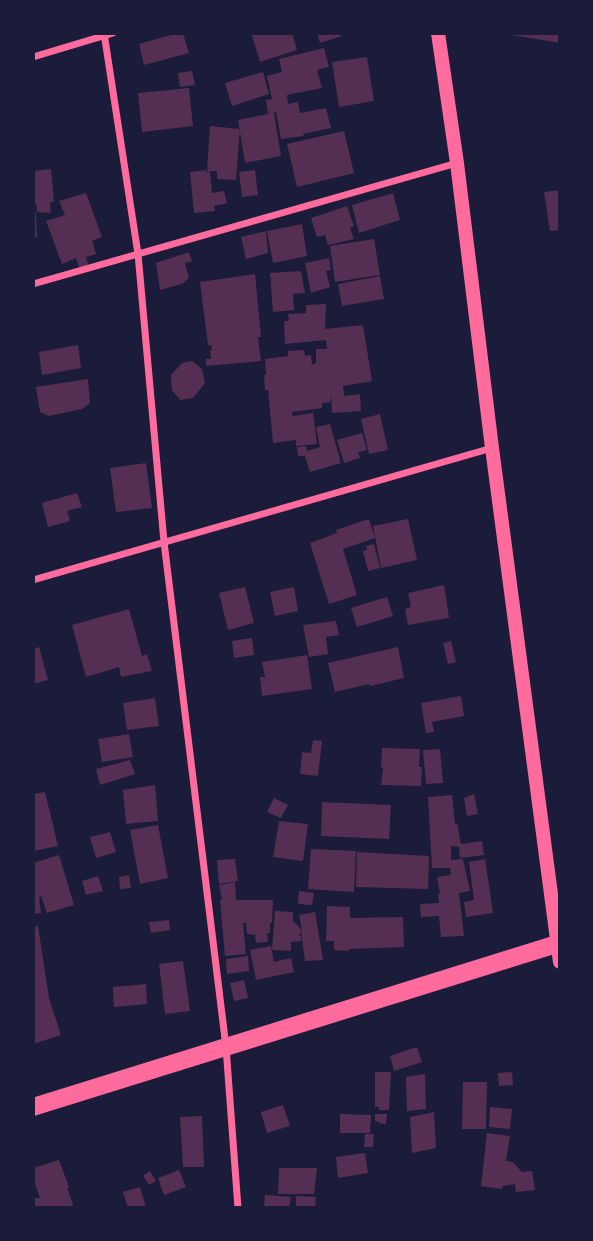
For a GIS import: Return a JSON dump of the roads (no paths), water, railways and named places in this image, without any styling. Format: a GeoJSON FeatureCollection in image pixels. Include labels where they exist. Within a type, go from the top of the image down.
{"type":"FeatureCollection","features":[{"type":"Feature","properties":{"kind":"main road"},"geometry":{"type":"LineString","coordinates":[[33,1107],[226,1047],[559,950],[438,33]]}},
{"type":"Feature","properties":{"kind":"street"},"geometry":{"type":"LineString","coordinates":[[33,57],[108,34],[138,254],[164,542],[226,1047],[238,1208]]}},
{"type":"Feature","properties":{"kind":"street"},"geometry":{"type":"LineString","coordinates":[[33,284],[457,163]]}},
{"type":"Feature","properties":{"kind":"street"},"geometry":{"type":"LineString","coordinates":[[33,580],[492,448]]}}]}
